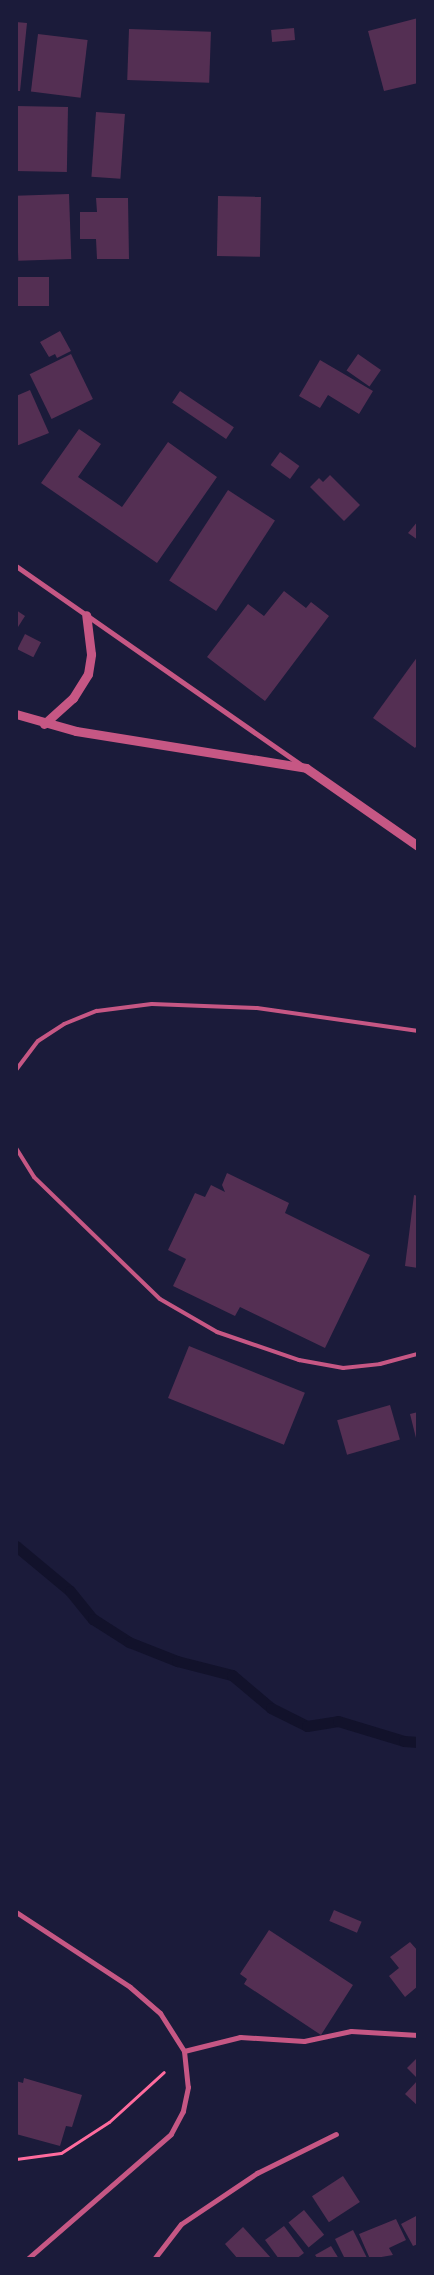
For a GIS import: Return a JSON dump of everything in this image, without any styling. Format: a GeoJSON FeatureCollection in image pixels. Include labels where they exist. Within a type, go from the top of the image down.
{"type":"FeatureCollection","features":[{"type":"Feature","properties":{"kind":"street"},"geometry":{"type":"LineString","coordinates":[[16,566],[418,846]]}},
{"type":"Feature","properties":{"kind":"street"},"geometry":{"type":"LineString","coordinates":[[44,724],[73,698],[88,674],[91,654],[86,615]]}},
{"type":"Feature","properties":{"kind":"street"},"geometry":{"type":"LineString","coordinates":[[16,714],[44,724],[223,756],[306,768]]}},
{"type":"Feature","properties":{"kind":"street"},"geometry":{"type":"LineString","coordinates":[[16,1912],[130,1987],[160,2013],[184,2051],[188,2086],[183,2111],[171,2134],[27,2259]]}},
{"type":"Feature","properties":{"kind":"street"},"geometry":{"type":"LineString","coordinates":[[184,2051],[240,2037],[304,2041],[352,2031],[418,2035]]}},
{"type":"Feature","properties":{"kind":"street"},"geometry":{"type":"LineString","coordinates":[[154,2259],[181,2224],[257,2173],[336,2134]]}},
{"type":"Feature","properties":{"kind":"lane"},"geometry":{"type":"LineString","coordinates":[[16,1070],[38,1041],[64,1024],[97,1011],[152,1004],[257,1008],[418,1031]]}},
{"type":"Feature","properties":{"kind":"lane"},"geometry":{"type":"LineString","coordinates":[[16,1148],[34,1177],[160,1299],[217,1332],[300,1360],[343,1368],[380,1364],[418,1354]]}},
{"type":"Feature","properties":{"kind":"path"},"geometry":{"type":"LineString","coordinates":[[16,2159],[61,2153],[93,2133],[109,2122],[184,2051]]}},
{"type":"Feature","properties":{"kind":"building"},"geometry":{"type":"Polygon","coordinates":[[[418,18],[418,83],[384,91],[368,31],[418,18]]]}},
{"type":"Feature","properties":{"kind":"building"},"geometry":{"type":"Polygon","coordinates":[[[16,22],[27,23],[20,91],[16,91],[16,22]]]}},
{"type":"Feature","properties":{"kind":"building"},"geometry":{"type":"Polygon","coordinates":[[[294,28],[295,40],[272,42],[271,30],[294,28]]]}},
{"type":"Feature","properties":{"kind":"building"},"geometry":{"type":"Polygon","coordinates":[[[129,29],[211,32],[209,83],[127,80],[129,29]]]}},
{"type":"Feature","properties":{"kind":"building"},"geometry":{"type":"Polygon","coordinates":[[[38,34],[88,40],[81,98],[31,92],[38,34]]]}},
{"type":"Feature","properties":{"kind":"building"},"geometry":{"type":"Polygon","coordinates":[[[16,106],[68,107],[67,172],[16,171],[16,106]]]}},
{"type":"Feature","properties":{"kind":"building"},"geometry":{"type":"Polygon","coordinates":[[[96,112],[125,114],[120,179],[91,177],[96,112]]]}},
{"type":"Feature","properties":{"kind":"building"},"geometry":{"type":"Polygon","coordinates":[[[69,194],[71,259],[18,261],[16,196],[69,194]]]}},
{"type":"Feature","properties":{"kind":"building"},"geometry":{"type":"Polygon","coordinates":[[[218,196],[261,197],[260,257],[217,256],[218,196]]]}},
{"type":"Feature","properties":{"kind":"building"},"geometry":{"type":"Polygon","coordinates":[[[96,198],[128,198],[129,259],[97,259],[96,239],[80,239],[80,212],[97,212],[96,198]]]}},
{"type":"Feature","properties":{"kind":"building"},"geometry":{"type":"Polygon","coordinates":[[[16,277],[49,277],[49,306],[16,306],[16,277]]]}},
{"type":"Feature","properties":{"kind":"building"},"geometry":{"type":"Polygon","coordinates":[[[60,331],[71,351],[57,358],[55,354],[49,357],[40,342],[60,331]]]}},
{"type":"Feature","properties":{"kind":"building"},"geometry":{"type":"Polygon","coordinates":[[[71,354],[93,399],[52,419],[30,374],[71,354]]]}},
{"type":"Feature","properties":{"kind":"building"},"geometry":{"type":"Polygon","coordinates":[[[358,354],[381,370],[369,386],[347,370],[358,354]]]}},
{"type":"Feature","properties":{"kind":"building"},"geometry":{"type":"Polygon","coordinates":[[[320,360],[373,391],[359,414],[328,395],[320,408],[299,396],[320,360]]]}},
{"type":"Feature","properties":{"kind":"building"},"geometry":{"type":"Polygon","coordinates":[[[30,390],[49,433],[16,446],[16,396],[30,390]]]}},
{"type":"Feature","properties":{"kind":"building"},"geometry":{"type":"Polygon","coordinates":[[[180,391],[234,427],[226,439],[172,403],[180,391]]]}},
{"type":"Feature","properties":{"kind":"building"},"geometry":{"type":"Polygon","coordinates":[[[79,429],[101,444],[78,477],[122,507],[168,442],[217,477],[157,563],[41,483],[79,429]]]}},
{"type":"Feature","properties":{"kind":"building"},"geometry":{"type":"Polygon","coordinates":[[[280,452],[299,466],[290,479],[271,465],[280,452]]]}},
{"type":"Feature","properties":{"kind":"building"},"geometry":{"type":"Polygon","coordinates":[[[330,475],[360,505],[344,521],[310,487],[319,478],[323,482],[330,475]]]}},
{"type":"Feature","properties":{"kind":"building"},"geometry":{"type":"Polygon","coordinates":[[[228,490],[275,520],[216,611],[169,581],[228,490]]]}},
{"type":"Feature","properties":{"kind":"building"},"geometry":{"type":"Polygon","coordinates":[[[418,521],[418,540],[408,533],[418,521]]]}},
{"type":"Feature","properties":{"kind":"building"},"geometry":{"type":"Polygon","coordinates":[[[284,591],[306,608],[311,602],[329,616],[265,701],[207,657],[248,604],[264,616],[284,591]]]}},
{"type":"Feature","properties":{"kind":"building"},"geometry":{"type":"Polygon","coordinates":[[[16,610],[25,616],[18,627],[16,626],[16,610]]]}},
{"type":"Feature","properties":{"kind":"building"},"geometry":{"type":"Polygon","coordinates":[[[25,634],[41,642],[33,657],[17,649],[25,634]]]}},
{"type":"Feature","properties":{"kind":"building"},"geometry":{"type":"Polygon","coordinates":[[[418,656],[418,744],[415,748],[373,718],[418,656]]]}},
{"type":"Feature","properties":{"kind":"building"},"geometry":{"type":"Polygon","coordinates":[[[227,1173],[289,1203],[285,1213],[370,1255],[325,1348],[240,1307],[235,1316],[173,1286],[186,1259],[168,1250],[195,1193],[205,1197],[211,1185],[225,1192],[222,1185],[227,1173]]]}},
{"type":"Feature","properties":{"kind":"building"},"geometry":{"type":"Polygon","coordinates":[[[414,1195],[418,1196],[418,1268],[405,1266],[414,1195]]]}},
{"type":"Feature","properties":{"kind":"building"},"geometry":{"type":"Polygon","coordinates":[[[189,1346],[305,1393],[284,1445],[168,1398],[189,1346]]]}},
{"type":"Feature","properties":{"kind":"building"},"geometry":{"type":"Polygon","coordinates":[[[390,1405],[400,1440],[347,1455],[337,1420],[390,1405]]]}},
{"type":"Feature","properties":{"kind":"building"},"geometry":{"type":"Polygon","coordinates":[[[418,1412],[418,1442],[417,1442],[410,1414],[418,1412]]]}},
{"type":"Feature","properties":{"kind":"building"},"geometry":{"type":"Polygon","coordinates":[[[334,1910],[362,1922],[357,1933],[329,1921],[334,1910]]]}},
{"type":"Feature","properties":{"kind":"building"},"geometry":{"type":"Polygon","coordinates":[[[269,1930],[353,1985],[321,2035],[244,1984],[247,1979],[240,1974],[269,1930]]]}},
{"type":"Feature","properties":{"kind":"building"},"geometry":{"type":"Polygon","coordinates":[[[410,1942],[418,1951],[418,1986],[405,1997],[389,1976],[399,1968],[390,1957],[410,1942]]]}},
{"type":"Feature","properties":{"kind":"building"},"geometry":{"type":"Polygon","coordinates":[[[418,2057],[418,2079],[407,2068],[418,2057]]]}},
{"type":"Feature","properties":{"kind":"building"},"geometry":{"type":"Polygon","coordinates":[[[24,2078],[82,2095],[72,2127],[66,2126],[60,2146],[16,2134],[16,2081],[23,2083],[24,2078]]]}},
{"type":"Feature","properties":{"kind":"building"},"geometry":{"type":"Polygon","coordinates":[[[418,2080],[418,2106],[405,2094],[418,2080]]]}},
{"type":"Feature","properties":{"kind":"building"},"geometry":{"type":"Polygon","coordinates":[[[343,2176],[360,2202],[329,2222],[312,2196],[343,2176]]]}},
{"type":"Feature","properties":{"kind":"building"},"geometry":{"type":"Polygon","coordinates":[[[304,2210],[324,2235],[309,2247],[288,2223],[304,2210]]]}},
{"type":"Feature","properties":{"kind":"building"},"geometry":{"type":"Polygon","coordinates":[[[418,2215],[418,2244],[413,2246],[401,2224],[418,2215]]]}},
{"type":"Feature","properties":{"kind":"building"},"geometry":{"type":"Polygon","coordinates":[[[396,2219],[406,2240],[389,2248],[393,2255],[370,2259],[359,2234],[396,2219]]]}},
{"type":"Feature","properties":{"kind":"building"},"geometry":{"type":"Polygon","coordinates":[[[284,2226],[304,2253],[296,2259],[279,2259],[265,2240],[284,2226]]]}},
{"type":"Feature","properties":{"kind":"building"},"geometry":{"type":"Polygon","coordinates":[[[243,2227],[272,2259],[238,2259],[225,2244],[243,2227]]]}},
{"type":"Feature","properties":{"kind":"building"},"geometry":{"type":"Polygon","coordinates":[[[353,2230],[366,2259],[345,2259],[335,2239],[353,2230]]]}},
{"type":"Feature","properties":{"kind":"building"},"geometry":{"type":"Polygon","coordinates":[[[331,2246],[339,2259],[318,2259],[315,2255],[331,2246]]]}},
{"type":"Feature","properties":{"kind":"waterway"},"geometry":{"type":"LineString","coordinates":[[16,1546],[70,1591],[93,1619],[129,1642],[177,1661],[232,1675],[271,1708],[307,1726],[338,1721],[404,1741],[418,1742]]}}]}
